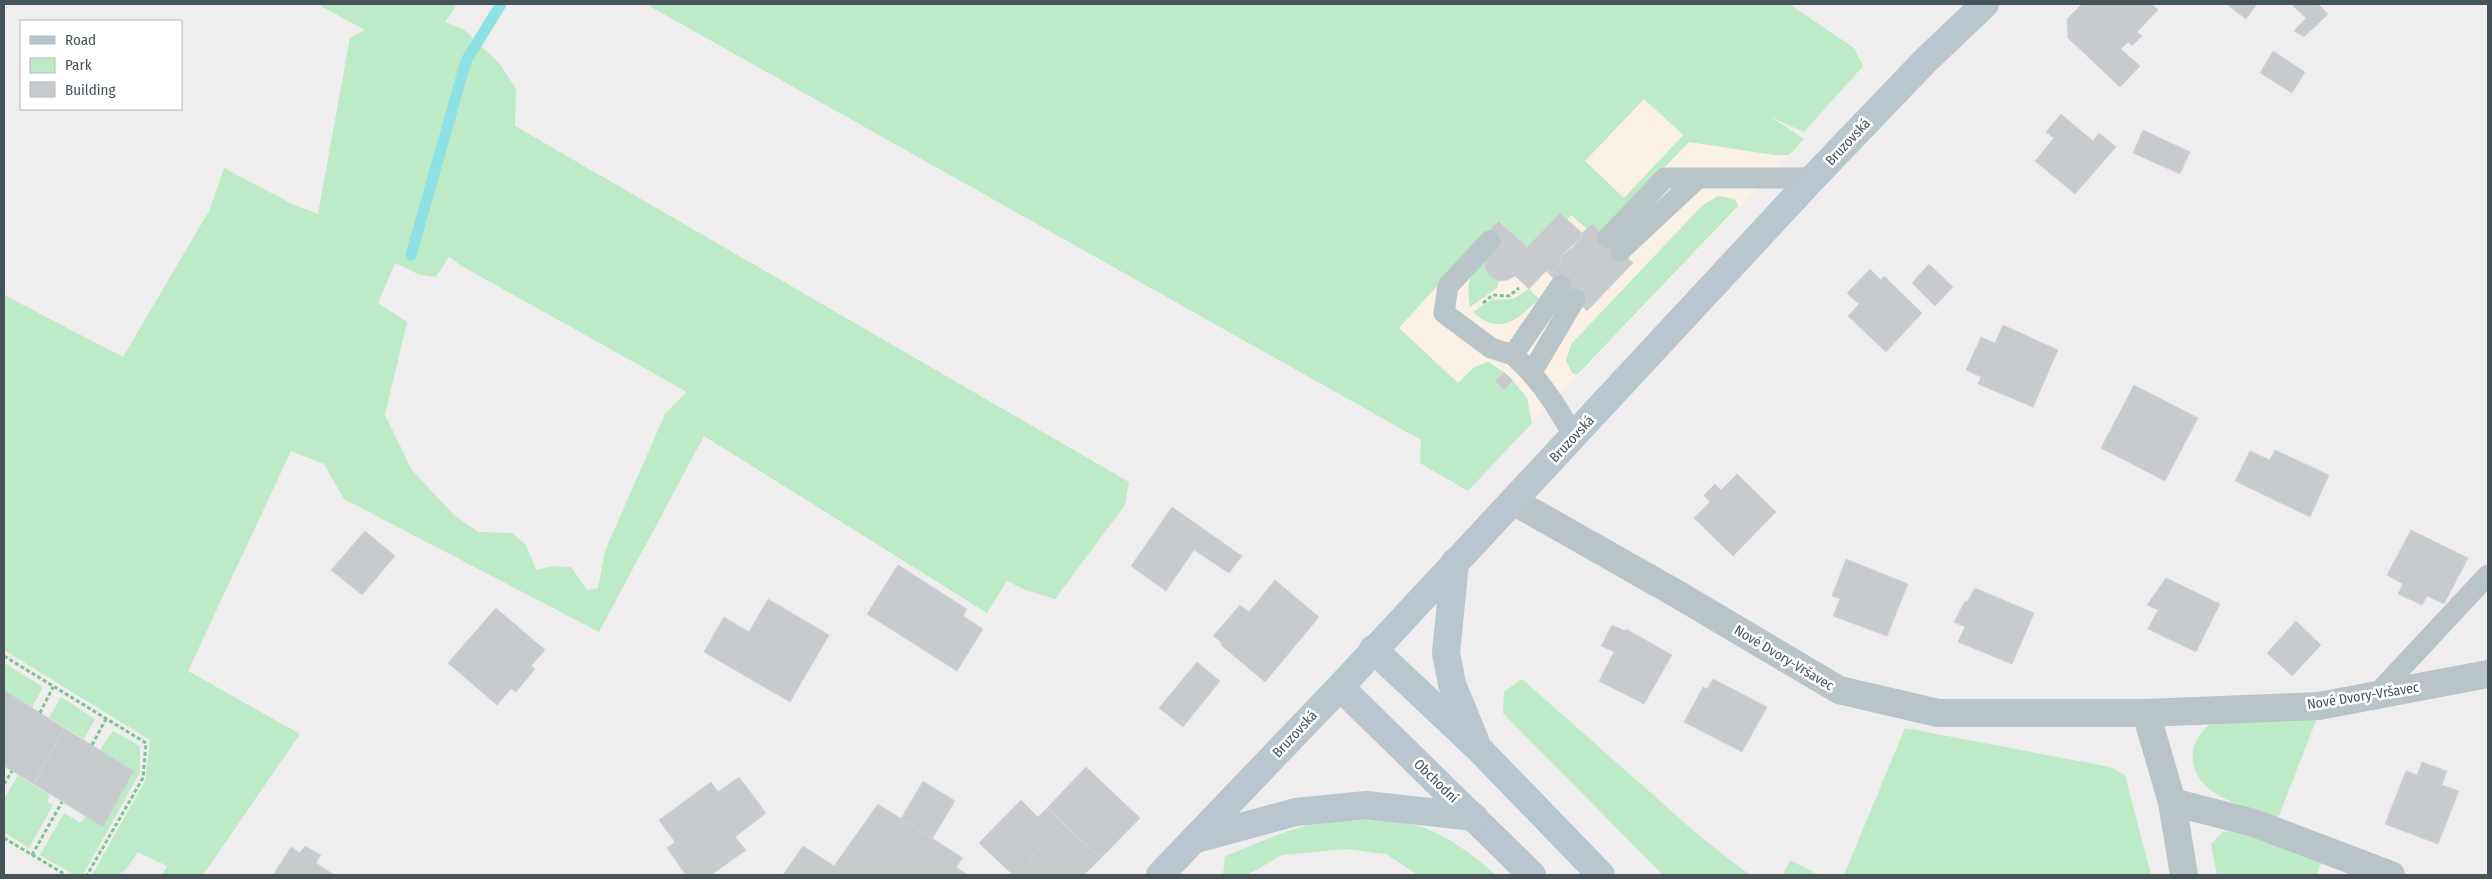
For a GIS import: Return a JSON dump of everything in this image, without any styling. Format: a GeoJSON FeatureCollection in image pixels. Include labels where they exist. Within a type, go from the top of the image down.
{"type":"FeatureCollection","features":[{"type":"Feature","properties":{"kind":"main road","name":"Bruzovská"},"geometry":{"type":"LineString","coordinates":[[1160,875],[1340,687],[1373,649],[1574,437],[1814,178],[1926,60],[1985,4]]}},
{"type":"Feature","properties":{"kind":"main road"},"geometry":{"type":"LineString","coordinates":[[1455,562],[1446,653],[1452,684],[1478,748]]}},
{"type":"Feature","properties":{"kind":"main road"},"geometry":{"type":"LineString","coordinates":[[1373,649],[1478,748],[1601,875]]}},
{"type":"Feature","properties":{"kind":"main road","name":"Obchodní"},"geometry":{"type":"LineString","coordinates":[[1340,687],[1532,875]]}},
{"type":"Feature","properties":{"kind":"main road"},"geometry":{"type":"LineString","coordinates":[[1196,839],[1296,812],[1366,805],[1474,817]]}},
{"type":"Feature","properties":{"kind":"street","name":"Nové Dvory-Vršavec"},"geometry":{"type":"LineString","coordinates":[[1513,501],[1677,594],[1840,690],[1938,713],[2146,713],[2318,706],[2488,674]]}},
{"type":"Feature","properties":{"kind":"street"},"geometry":{"type":"LineString","coordinates":[[2146,713],[2172,802],[2184,875]]}},
{"type":"Feature","properties":{"kind":"street"},"geometry":{"type":"LineString","coordinates":[[2172,802],[2254,823],[2390,875]]}},
{"type":"Feature","properties":{"kind":"lane"},"geometry":{"type":"LineString","coordinates":[[1614,244],[1665,178],[1814,178]]}},
{"type":"Feature","properties":{"kind":"lane"},"geometry":{"type":"LineString","coordinates":[[1490,241],[1448,286],[1444,313],[1491,348],[1513,355],[1532,372],[1558,408],[1574,437]]}},
{"type":"Feature","properties":{"kind":"lane"},"geometry":{"type":"LineString","coordinates":[[1513,355],[1568,292],[1532,372]]}},
{"type":"Feature","properties":{"kind":"lane"},"geometry":{"type":"LineString","coordinates":[[2376,695],[2488,575]]}},
{"type":"Feature","properties":{"kind":"path"},"geometry":{"type":"LineString","coordinates":[[1457,323],[1493,295],[1508,296],[1521,286]]}},
{"type":"Feature","properties":{"kind":"path"},"geometry":{"type":"LineString","coordinates":[[4,656],[146,743],[143,778],[87,875]]}},
{"type":"Feature","properties":{"kind":"path"},"geometry":{"type":"LineString","coordinates":[[40,713],[54,687]]}},
{"type":"Feature","properties":{"kind":"path"},"geometry":{"type":"LineString","coordinates":[[92,744],[106,719]]}},
{"type":"Feature","properties":{"kind":"path"},"geometry":{"type":"LineString","coordinates":[[4,784],[12,771]]}},
{"type":"Feature","properties":{"kind":"path"},"geometry":{"type":"LineString","coordinates":[[32,854],[62,802]]}},
{"type":"Feature","properties":{"kind":"path"},"geometry":{"type":"LineString","coordinates":[[4,838],[66,875]]}},
{"type":"Feature","properties":{"kind":"shaded area"},"geometry":{"type":"Polygon","coordinates":[[[1622,79],[1789,155],[1528,428],[1380,336],[1622,79]]]}},
{"type":"Feature","properties":{"kind":"green space"},"geometry":{"type":"Polygon","coordinates":[[[317,4],[457,4],[445,22],[463,29],[499,63],[516,89],[515,126],[1129,482],[1125,505],[1055,599],[1023,589],[1007,581],[987,613],[704,436],[599,632],[344,499],[324,464],[291,451],[188,671],[300,734],[203,875],[162,875],[167,866],[138,852],[128,867],[116,875],[92,875],[145,781],[150,740],[4,650],[4,295],[123,357],[209,211],[224,168],[292,204],[318,214],[350,38],[365,30],[317,4]],[[449,257],[436,277],[420,275],[395,263],[378,303],[407,322],[385,415],[412,470],[454,515],[478,532],[512,533],[526,545],[536,570],[554,566],[571,567],[587,590],[598,588],[605,551],[665,414],[687,392],[460,265],[449,257]]]}},
{"type":"Feature","properties":{"kind":"green space"},"geometry":{"type":"Polygon","coordinates":[[[646,4],[1789,4],[1854,48],[1863,66],[1804,132],[1771,117],[1804,139],[1789,155],[1774,155],[1689,142],[1601,233],[1592,224],[1587,229],[1571,215],[1567,220],[1560,213],[1527,247],[1500,221],[1493,225],[1399,328],[1458,383],[1474,367],[1488,362],[1504,372],[1504,389],[1513,381],[1527,398],[1532,423],[1468,491],[1420,463],[1421,440],[646,4]],[[1644,99],[1585,161],[1624,198],[1683,135],[1644,99]]]}},
{"type":"Feature","properties":{"kind":"green space"},"geometry":{"type":"Polygon","coordinates":[[[1718,196],[1735,199],[1738,206],[1577,375],[1572,373],[1566,360],[1572,343],[1703,205],[1718,196]]]}},
{"type":"Feature","properties":{"kind":"green space"},"geometry":{"type":"Polygon","coordinates":[[[1485,259],[1489,272],[1499,281],[1497,288],[1470,307],[1470,280],[1479,264],[1485,259]]]}},
{"type":"Feature","properties":{"kind":"green space"},"geometry":{"type":"Polygon","coordinates":[[[1529,289],[1539,299],[1524,313],[1508,322],[1500,324],[1491,323],[1473,312],[1495,297],[1494,300],[1513,299],[1529,289]]]}},
{"type":"Feature","properties":{"kind":"green space"},"geometry":{"type":"Polygon","coordinates":[[[4,663],[43,687],[32,708],[4,690],[4,663]]]}},
{"type":"Feature","properties":{"kind":"green space"},"geometry":{"type":"Polygon","coordinates":[[[1522,679],[1703,839],[1750,875],[1663,875],[1503,713],[1504,692],[1522,679]]]}},
{"type":"Feature","properties":{"kind":"green space"},"geometry":{"type":"Polygon","coordinates":[[[61,697],[95,719],[84,739],[49,718],[61,697]]]}},
{"type":"Feature","properties":{"kind":"green space"},"geometry":{"type":"Polygon","coordinates":[[[2317,718],[2278,818],[2222,797],[2209,789],[2200,779],[2194,767],[2193,752],[2195,743],[2203,731],[2214,722],[2246,719],[2317,718]]]}},
{"type":"Feature","properties":{"kind":"green space"},"geometry":{"type":"Polygon","coordinates":[[[1905,728],[2110,767],[2125,775],[2151,875],[1844,875],[1905,728]]]}},
{"type":"Feature","properties":{"kind":"green space"},"geometry":{"type":"Polygon","coordinates":[[[113,731],[140,746],[140,772],[83,875],[74,875],[40,855],[64,813],[81,823],[86,816],[103,826],[134,771],[100,750],[113,731]]]}},
{"type":"Feature","properties":{"kind":"green space"},"geometry":{"type":"Polygon","coordinates":[[[18,775],[50,795],[47,802],[53,805],[29,848],[4,832],[4,799],[18,775]]]}},
{"type":"Feature","properties":{"kind":"green space"},"geometry":{"type":"Polygon","coordinates":[[[1379,819],[1413,825],[1442,836],[1469,853],[1496,875],[1418,875],[1386,854],[1346,849],[1282,855],[1247,875],[1223,875],[1225,856],[1285,832],[1323,822],[1379,819]]]}},
{"type":"Feature","properties":{"kind":"green space"},"geometry":{"type":"Polygon","coordinates":[[[2245,830],[2323,858],[2317,875],[2217,875],[2211,844],[2223,832],[2245,830]]]}},
{"type":"Feature","properties":{"kind":"green space"},"geometry":{"type":"Polygon","coordinates":[[[1790,860],[1819,875],[1783,875],[1790,860]]]}},
{"type":"Feature","properties":{"kind":"building"},"geometry":{"type":"Polygon","coordinates":[[[2082,4],[2152,4],[2158,10],[2137,32],[2142,36],[2132,46],[2128,42],[2121,49],[2140,66],[2120,87],[2068,38],[2067,19],[2082,4]]]}},
{"type":"Feature","properties":{"kind":"building"},"geometry":{"type":"Polygon","coordinates":[[[2226,4],[2257,4],[2246,19],[2226,4]]]}},
{"type":"Feature","properties":{"kind":"building"},"geometry":{"type":"Polygon","coordinates":[[[2293,4],[2318,4],[2328,14],[2304,37],[2294,31],[2306,18],[2293,4]]]}},
{"type":"Feature","properties":{"kind":"building"},"geometry":{"type":"Polygon","coordinates":[[[2273,51],[2305,72],[2292,93],[2260,73],[2273,51]]]}},
{"type":"Feature","properties":{"kind":"building"},"geometry":{"type":"Polygon","coordinates":[[[2061,114],[2093,141],[2099,133],[2116,147],[2075,194],[2035,161],[2054,138],[2046,132],[2061,114]]]}},
{"type":"Feature","properties":{"kind":"building"},"geometry":{"type":"Polygon","coordinates":[[[2143,130],[2190,152],[2180,174],[2133,153],[2143,130]]]}},
{"type":"Feature","properties":{"kind":"building"},"geometry":{"type":"Polygon","coordinates":[[[1560,213],[1582,233],[1582,237],[1561,256],[1561,264],[1552,273],[1547,270],[1529,289],[1515,276],[1499,281],[1490,276],[1485,269],[1485,259],[1488,231],[1494,225],[1499,221],[1527,247],[1560,213]]]}},
{"type":"Feature","properties":{"kind":"building"},"geometry":{"type":"Polygon","coordinates":[[[1592,224],[1633,263],[1587,311],[1546,271],[1552,273],[1561,264],[1561,256],[1572,248],[1582,237],[1582,233],[1592,224]]]}},
{"type":"Feature","properties":{"kind":"building"},"geometry":{"type":"Polygon","coordinates":[[[1929,264],[1953,287],[1935,306],[1912,283],[1929,264]]]}},
{"type":"Feature","properties":{"kind":"building"},"geometry":{"type":"Polygon","coordinates":[[[1870,269],[1881,280],[1884,276],[1922,313],[1886,352],[1848,316],[1859,304],[1847,293],[1870,269]]]}},
{"type":"Feature","properties":{"kind":"building"},"geometry":{"type":"Polygon","coordinates":[[[2003,325],[2058,350],[2033,407],[1978,384],[1981,377],[1966,370],[1981,337],[1995,343],[2003,325]]]}},
{"type":"Feature","properties":{"kind":"building"},"geometry":{"type":"Polygon","coordinates":[[[1504,372],[1513,381],[1504,390],[1495,381],[1504,372]]]}},
{"type":"Feature","properties":{"kind":"building"},"geometry":{"type":"Polygon","coordinates":[[[2134,385],[2198,418],[2165,481],[2101,448],[2134,385]]]}},
{"type":"Feature","properties":{"kind":"building"},"geometry":{"type":"Polygon","coordinates":[[[2275,450],[2329,475],[2310,517],[2235,481],[2250,451],[2270,460],[2275,450]]]}},
{"type":"Feature","properties":{"kind":"building"},"geometry":{"type":"Polygon","coordinates":[[[1737,474],[1776,512],[1733,556],[1694,518],[1710,502],[1704,495],[1715,484],[1721,490],[1737,474]]]}},
{"type":"Feature","properties":{"kind":"building"},"geometry":{"type":"Polygon","coordinates":[[[1172,507],[1242,556],[1229,573],[1194,550],[1166,591],[1131,566],[1172,507]]]}},
{"type":"Feature","properties":{"kind":"building"},"geometry":{"type":"Polygon","coordinates":[[[2411,530],[2468,558],[2444,604],[2427,596],[2422,605],[2398,594],[2403,584],[2387,575],[2411,530]]]}},
{"type":"Feature","properties":{"kind":"building"},"geometry":{"type":"Polygon","coordinates":[[[365,531],[395,556],[362,595],[331,570],[365,531]]]}},
{"type":"Feature","properties":{"kind":"building"},"geometry":{"type":"Polygon","coordinates":[[[1846,559],[1908,584],[1887,636],[1833,616],[1840,599],[1832,596],[1846,559]]]}},
{"type":"Feature","properties":{"kind":"building"},"geometry":{"type":"Polygon","coordinates":[[[898,565],[967,609],[963,616],[983,629],[957,671],[867,614],[898,565]]]}},
{"type":"Feature","properties":{"kind":"building"},"geometry":{"type":"Polygon","coordinates":[[[2166,578],[2220,604],[2196,652],[2148,629],[2158,610],[2147,605],[2166,578]]]}},
{"type":"Feature","properties":{"kind":"building"},"geometry":{"type":"Polygon","coordinates":[[[1275,580],[1319,617],[1265,682],[1213,636],[1240,605],[1249,612],[1275,580]]]}},
{"type":"Feature","properties":{"kind":"building"},"geometry":{"type":"Polygon","coordinates":[[[1975,588],[2034,613],[2012,664],[1958,642],[1965,627],[1954,622],[1965,601],[1967,602],[1975,588]]]}},
{"type":"Feature","properties":{"kind":"building"},"geometry":{"type":"Polygon","coordinates":[[[768,599],[829,635],[790,702],[704,652],[724,617],[749,632],[768,599]]]}},
{"type":"Feature","properties":{"kind":"building"},"geometry":{"type":"Polygon","coordinates":[[[496,608],[545,650],[531,666],[535,669],[516,692],[511,689],[497,705],[448,663],[496,608]]]}},
{"type":"Feature","properties":{"kind":"building"},"geometry":{"type":"Polygon","coordinates":[[[2296,621],[2321,645],[2292,676],[2267,653],[2296,621]]]}},
{"type":"Feature","properties":{"kind":"building"},"geometry":{"type":"Polygon","coordinates":[[[1612,625],[1625,631],[1626,629],[1672,655],[1644,704],[1599,681],[1614,652],[1601,646],[1612,625]]]}},
{"type":"Feature","properties":{"kind":"building"},"geometry":{"type":"Polygon","coordinates":[[[1197,662],[1220,681],[1183,727],[1159,708],[1197,662]]]}},
{"type":"Feature","properties":{"kind":"building"},"geometry":{"type":"Polygon","coordinates":[[[1713,679],[1767,707],[1742,752],[1684,722],[1703,687],[1707,689],[1713,679]]]}},
{"type":"Feature","properties":{"kind":"building"},"geometry":{"type":"Polygon","coordinates":[[[4,690],[64,728],[34,784],[4,766],[4,690]]]}},
{"type":"Feature","properties":{"kind":"building"},"geometry":{"type":"Polygon","coordinates":[[[64,728],[134,771],[103,827],[34,784],[64,728]]]}},
{"type":"Feature","properties":{"kind":"building"},"geometry":{"type":"Polygon","coordinates":[[[2422,762],[2447,771],[2442,785],[2459,791],[2438,844],[2385,824],[2406,771],[2417,775],[2422,762]]]}},
{"type":"Feature","properties":{"kind":"building"},"geometry":{"type":"Polygon","coordinates":[[[1086,767],[1140,818],[1101,858],[1047,808],[1086,767]]]}},
{"type":"Feature","properties":{"kind":"building"},"geometry":{"type":"Polygon","coordinates":[[[739,777],[766,813],[735,837],[746,850],[711,875],[686,875],[667,848],[675,842],[659,820],[711,782],[718,792],[739,777]]]}},
{"type":"Feature","properties":{"kind":"building"},"geometry":{"type":"Polygon","coordinates":[[[923,781],[955,801],[932,839],[901,819],[923,781]]]}},
{"type":"Feature","properties":{"kind":"building"},"geometry":{"type":"Polygon","coordinates":[[[1021,800],[1038,817],[1047,808],[1062,823],[1029,858],[1047,875],[1013,875],[979,843],[1021,800]]]}},
{"type":"Feature","properties":{"kind":"building"},"geometry":{"type":"Polygon","coordinates":[[[878,804],[963,858],[956,867],[968,875],[783,875],[803,846],[834,866],[878,804]]]}},
{"type":"Feature","properties":{"kind":"building"},"geometry":{"type":"Polygon","coordinates":[[[1062,823],[1101,858],[1084,875],[1047,875],[1029,858],[1062,823]]]}},
{"type":"Feature","properties":{"kind":"building"},"geometry":{"type":"Polygon","coordinates":[[[305,846],[321,855],[316,863],[334,875],[273,875],[291,847],[300,853],[305,846]]]}},
{"type":"Feature","properties":{"kind":"waterway"},"geometry":{"type":"LineString","coordinates":[[411,255],[466,61],[501,4]]}}]}
